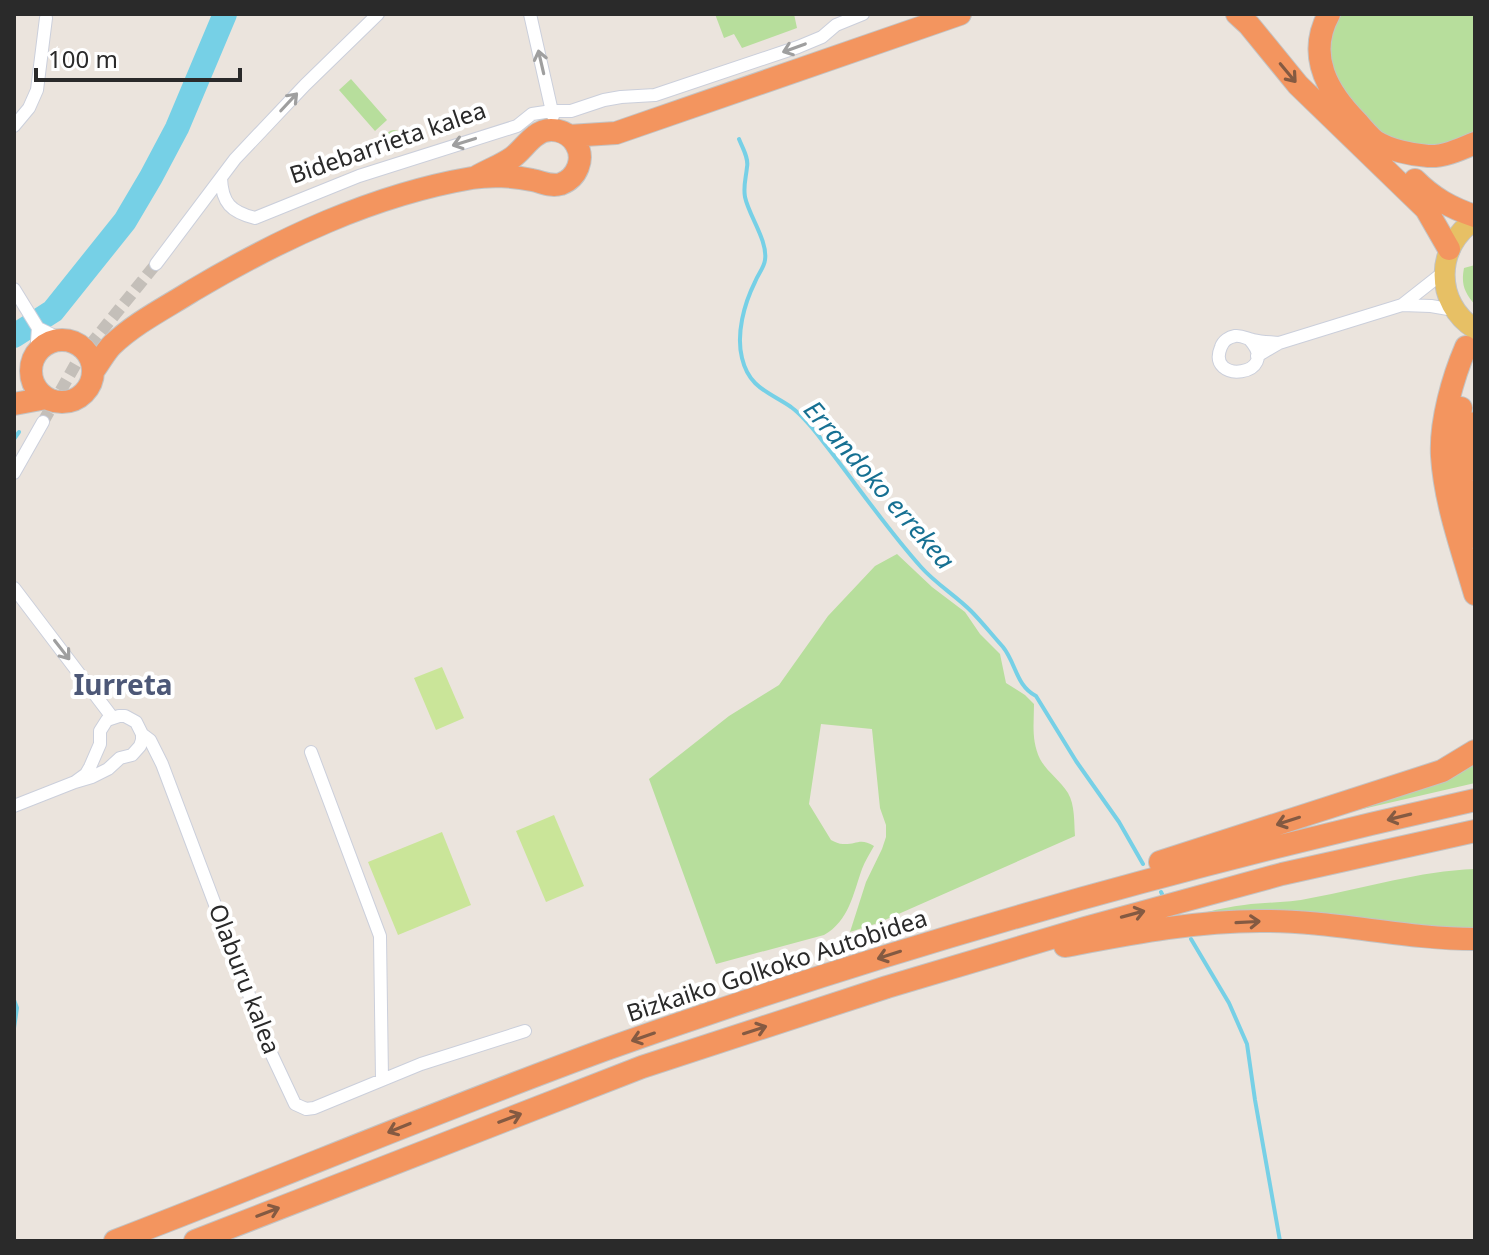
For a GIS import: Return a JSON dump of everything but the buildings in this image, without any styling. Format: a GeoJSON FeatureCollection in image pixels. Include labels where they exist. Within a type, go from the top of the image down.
{"type":"FeatureCollection","features":[{"type":"Feature","properties":{"kind":"highway"},"geometry":{"type":"LineString","coordinates":[[580,160],[616,133],[961,14]]}},
{"type":"Feature","properties":{"kind":"highway"},"geometry":{"type":"LineString","coordinates":[[1237,14],[1298,85],[1426,209],[1449,249]]}},
{"type":"Feature","properties":{"kind":"highway"},"geometry":{"type":"LineString","coordinates":[[1329,14],[1322,26],[1319,49],[1323,75],[1332,93],[1428,193],[1452,209],[1475,218]]}},
{"type":"Feature","properties":{"kind":"highway"},"geometry":{"type":"LineString","coordinates":[[476,177],[513,157],[541,132],[616,133]]}},
{"type":"Feature","properties":{"kind":"highway"},"geometry":{"type":"LineString","coordinates":[[34,361],[34,385],[46,398],[55,402],[75,400],[89,388],[94,370],[110,347],[136,325],[281,242],[394,197],[476,177],[511,177],[550,185],[566,182],[578,168],[580,160],[575,142],[566,133]]}},
{"type":"Feature","properties":{"kind":"highway"},"geometry":{"type":"LineString","coordinates":[[1374,140],[1390,148],[1430,157],[1475,143]]}},
{"type":"Feature","properties":{"kind":"highway"},"geometry":{"type":"LineString","coordinates":[[529,142],[524,161],[535,180]]}},
{"type":"Feature","properties":{"kind":"highway"},"geometry":{"type":"LineString","coordinates":[[14,384],[43,346],[51,342],[70,342],[136,325]]}},
{"type":"Feature","properties":{"kind":"highway"},"geometry":{"type":"LineString","coordinates":[[1466,327],[1467,378],[1458,434],[1459,461],[1462,490],[1475,537]]}},
{"type":"Feature","properties":{"kind":"highway"},"geometry":{"type":"LineString","coordinates":[[1466,327],[1450,452],[1454,488],[1475,561]]}},
{"type":"Feature","properties":{"kind":"highway"},"geometry":{"type":"LineString","coordinates":[[1466,327],[1446,412],[1442,458],[1450,508],[1475,594]]}},
{"type":"Feature","properties":{"kind":"highway"},"geometry":{"type":"LineString","coordinates":[[70,342],[86,350],[94,370]]}},
{"type":"Feature","properties":{"kind":"highway"},"geometry":{"type":"LineString","coordinates":[[14,404],[46,398]]}},
{"type":"Feature","properties":{"kind":"highway"},"geometry":{"type":"LineString","coordinates":[[1475,423],[1472,454],[1475,482]]}},
{"type":"Feature","properties":{"kind":"highway"},"geometry":{"type":"LineString","coordinates":[[964,933],[983,919],[1442,771],[1475,751]]}},
{"type":"Feature","properties":{"kind":"highway","name":"Bizkaiko Golkoko Autobidea"},"geometry":{"type":"LineString","coordinates":[[115,1241],[483,1095],[780,990],[1176,872],[1475,800]]}},
{"type":"Feature","properties":{"kind":"highway"},"geometry":{"type":"LineString","coordinates":[[195,1241],[642,1067],[887,987],[1282,874],[1475,831]]}},
{"type":"Feature","properties":{"kind":"highway"},"geometry":{"type":"LineString","coordinates":[[1004,952],[1048,950],[1211,923],[1261,921],[1475,939]]}},
{"type":"Feature","properties":{"kind":"main road"},"geometry":{"type":"LineString","coordinates":[[1466,327],[1446,291],[1444,272],[1449,249],[1475,218]]}},
{"type":"Feature","properties":{"kind":"street"},"geometry":{"type":"LineString","coordinates":[[156,264],[235,159],[378,14]]}},
{"type":"Feature","properties":{"kind":"street"},"geometry":{"type":"LineString","coordinates":[[530,14],[553,117],[566,133]]}},
{"type":"Feature","properties":{"kind":"street"},"geometry":{"type":"LineString","coordinates":[[552,111],[571,111],[621,97],[655,95],[798,47],[822,37],[836,25],[863,14]]}},
{"type":"Feature","properties":{"kind":"street"},"geometry":{"type":"LineString","coordinates":[[14,126],[29,108],[37,90],[46,18]]}},
{"type":"Feature","properties":{"kind":"street","name":"Bidebarrieta kalea"},"geometry":{"type":"LineString","coordinates":[[221,178],[222,193],[228,204],[239,213],[255,218],[359,176],[517,126],[535,114],[552,111]]}},
{"type":"Feature","properties":{"kind":"street"},"geometry":{"type":"LineString","coordinates":[[529,142],[535,114]]}},
{"type":"Feature","properties":{"kind":"street"},"geometry":{"type":"LineString","coordinates":[[1402,305],[1444,272]]}},
{"type":"Feature","properties":{"kind":"street"},"geometry":{"type":"LineString","coordinates":[[15,291],[38,328],[70,342]]}},
{"type":"Feature","properties":{"kind":"street"},"geometry":{"type":"LineString","coordinates":[[1279,343],[1238,336],[1227,339],[1220,350],[1221,362],[1229,371],[1241,373],[1252,367],[1257,356],[1279,343],[1402,305],[1431,306],[1466,327]]}},
{"type":"Feature","properties":{"kind":"street"},"geometry":{"type":"LineString","coordinates":[[34,361],[38,328]]}},
{"type":"Feature","properties":{"kind":"street"},"geometry":{"type":"LineString","coordinates":[[1250,340],[1257,356]]}},
{"type":"Feature","properties":{"kind":"street"},"geometry":{"type":"LineString","coordinates":[[14,473],[43,422]]}},
{"type":"Feature","properties":{"kind":"street"},"geometry":{"type":"LineString","coordinates":[[14,588],[112,717]]}},
{"type":"Feature","properties":{"kind":"street"},"geometry":{"type":"LineString","coordinates":[[75,782],[86,774],[100,744],[100,731],[112,717],[125,716],[136,722],[142,734],[150,740],[162,764]]}},
{"type":"Feature","properties":{"kind":"street"},"geometry":{"type":"LineString","coordinates":[[14,806],[108,769],[140,746],[142,734]]}},
{"type":"Feature","properties":{"kind":"street"},"geometry":{"type":"LineString","coordinates":[[100,744],[108,754],[162,764]]}},
{"type":"Feature","properties":{"kind":"street"},"geometry":{"type":"LineString","coordinates":[[311,752],[380,936],[382,1079]]}},
{"type":"Feature","properties":{"kind":"street","name":"Olaburu kalea"},"geometry":{"type":"LineString","coordinates":[[162,764],[271,1053],[295,1104],[306,1109],[314,1108],[421,1064],[525,1031]]}},
{"type":"Feature","properties":{"kind":"green space"},"geometry":{"type":"Polygon","coordinates":[[[715,14],[794,14],[797,28],[742,48],[734,34],[724,38],[715,14]]]}},
{"type":"Feature","properties":{"kind":"green space"},"geometry":{"type":"Polygon","coordinates":[[[1342,14],[1475,14],[1475,135],[1444,146],[1418,147],[1378,132],[1336,85],[1328,47],[1342,14]]]}},
{"type":"Feature","properties":{"kind":"green space"},"geometry":{"type":"Polygon","coordinates":[[[351,79],[387,120],[375,131],[339,90],[351,79]]]}},
{"type":"Feature","properties":{"kind":"green space"},"geometry":{"type":"Polygon","coordinates":[[[394,130],[403,139],[394,148],[385,139],[394,130]]]}},
{"type":"Feature","properties":{"kind":"green space"},"geometry":{"type":"Polygon","coordinates":[[[1475,265],[1475,305],[1466,292],[1463,279],[1464,268],[1475,265]]]}},
{"type":"Feature","properties":{"kind":"green space"},"geometry":{"type":"Polygon","coordinates":[[[897,554],[965,612],[980,634],[1000,654],[1006,683],[1034,704],[1037,752],[1070,798],[1075,836],[878,923],[850,932],[866,882],[882,849],[886,825],[880,808],[872,729],[821,724],[809,804],[831,840],[843,844],[865,842],[874,846],[863,866],[849,906],[839,922],[824,935],[716,964],[649,779],[729,716],[779,685],[828,616],[875,566],[897,554]]]}},
{"type":"Feature","properties":{"kind":"green space"},"geometry":{"type":"Polygon","coordinates":[[[442,667],[464,718],[436,730],[414,678],[442,667]]]}},
{"type":"Feature","properties":{"kind":"green space"},"geometry":{"type":"Polygon","coordinates":[[[1475,764],[1475,783],[1302,823],[1437,784],[1475,764]]]}},
{"type":"Feature","properties":{"kind":"green space"},"geometry":{"type":"Polygon","coordinates":[[[554,815],[584,886],[546,902],[516,831],[554,815]]]}},
{"type":"Feature","properties":{"kind":"green space"},"geometry":{"type":"Polygon","coordinates":[[[442,832],[471,905],[398,935],[368,862],[442,832]]]}},
{"type":"Feature","properties":{"kind":"green space"},"geometry":{"type":"Polygon","coordinates":[[[1475,869],[1475,929],[1325,917],[1172,921],[1235,906],[1303,900],[1413,876],[1475,869]]]}},
{"type":"Feature","properties":{"kind":"waterway"},"geometry":{"type":"LineString","coordinates":[[14,336],[53,311],[125,221],[177,128],[225,14]]}},
{"type":"Feature","properties":{"kind":"waterway","name":"Errandoko errekea"},"geometry":{"type":"LineString","coordinates":[[739,139],[747,160],[745,197],[765,253],[742,319],[740,349],[745,368],[755,383],[806,421],[921,567],[971,611],[1003,647],[1020,680],[1036,696],[1143,864]]}},
{"type":"Feature","properties":{"kind":"waterway"},"geometry":{"type":"LineString","coordinates":[[14,439],[19,432]]}},
{"type":"Feature","properties":{"kind":"waterway","name":"Errandoko errekea"},"geometry":{"type":"LineString","coordinates":[[1191,939],[1229,1003],[1247,1044],[1280,1241]]}},
{"type":"Feature","properties":{"kind":"waterway"},"geometry":{"type":"LineString","coordinates":[[14,1000],[17,1008],[14,1028]]}},
{"type":"Feature","properties":{"kind":"tunnel"},"geometry":{"type":"LineString","coordinates":[[43,422],[78,360],[156,264]]}},
{"type":"Feature","properties":{"kind":"district","name":"Iurreta"},"geometry":{"type":"Point","coordinates":[123,685]}}]}
